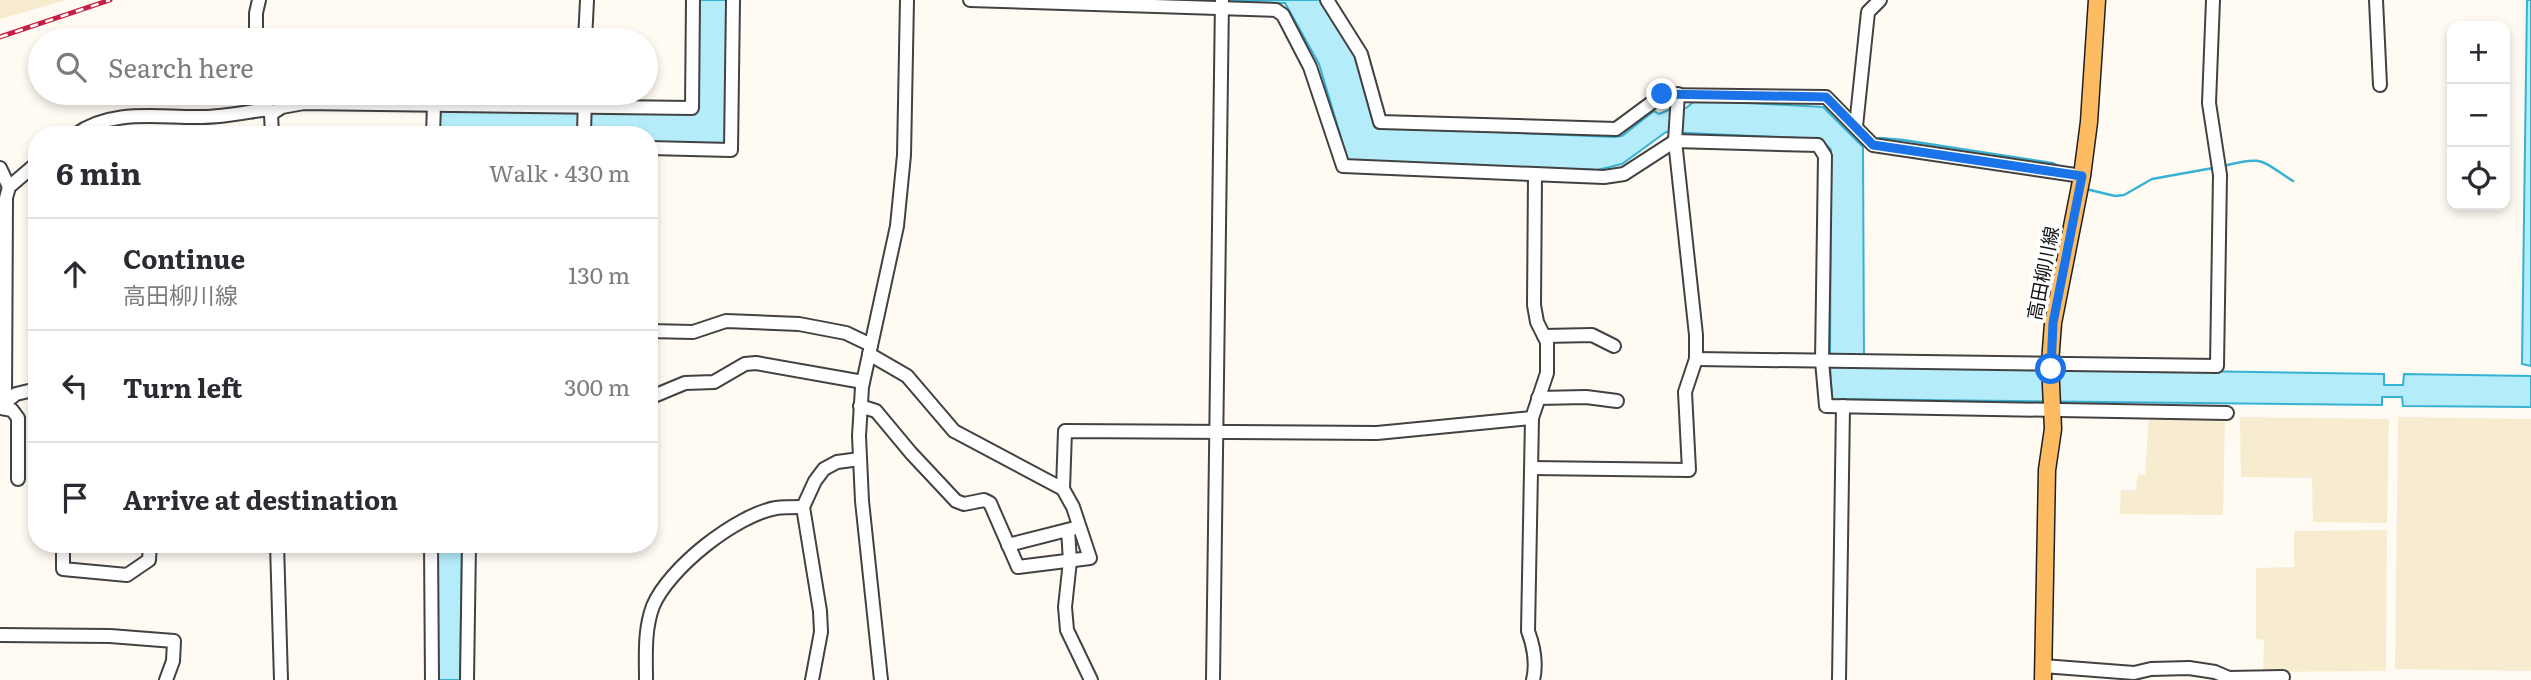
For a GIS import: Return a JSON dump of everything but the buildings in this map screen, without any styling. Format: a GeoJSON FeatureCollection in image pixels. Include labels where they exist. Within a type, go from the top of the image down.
{"type":"FeatureCollection","features":[{"type":"Feature","properties":{"kind":"main road","name":"高田柳川線"},"geometry":{"type":"LineString","coordinates":[[2043,673],[2046,502],[2053,429],[2050,366],[2053,323],[2082,176],[2094,72],[2097,0]]}},
{"type":"Feature","properties":{"kind":"street"},"geometry":{"type":"LineString","coordinates":[[256,28],[256,13],[260,0]]}},
{"type":"Feature","properties":{"kind":"street"},"geometry":{"type":"LineString","coordinates":[[586,28],[587,0]]}},
{"type":"Feature","properties":{"kind":"street"},"geometry":{"type":"LineString","coordinates":[[656,105],[692,108],[693,0]]}},
{"type":"Feature","properties":{"kind":"street"},"geometry":{"type":"LineString","coordinates":[[658,148],[731,150],[733,0]]}},
{"type":"Feature","properties":{"kind":"street"},"geometry":{"type":"LineString","coordinates":[[881,680],[860,458],[860,407],[900,205],[904,155],[907,0]]}},
{"type":"Feature","properties":{"kind":"street"},"geometry":{"type":"LineString","coordinates":[[970,0],[1222,4],[1276,10],[1283,15],[1310,66],[1343,166],[1604,177],[1624,174],[1675,141],[1818,145],[1825,156],[1822,361],[1826,406],[2052,407],[2227,413]]}},
{"type":"Feature","properties":{"kind":"street"},"geometry":{"type":"LineString","coordinates":[[1327,0],[1361,54],[1380,122],[1616,129],[1662,94],[1826,97],[1873,145],[2082,176]]}},
{"type":"Feature","properties":{"kind":"street"},"geometry":{"type":"LineString","coordinates":[[1856,126],[1868,12],[1880,0]]}},
{"type":"Feature","properties":{"kind":"street"},"geometry":{"type":"LineString","coordinates":[[1696,359],[2050,366],[2217,366],[2220,175],[2209,103],[2213,0]]}},
{"type":"Feature","properties":{"kind":"street"},"geometry":{"type":"LineString","coordinates":[[2376,0],[2380,85]]}},
{"type":"Feature","properties":{"kind":"street"},"geometry":{"type":"LineString","coordinates":[[1213,680],[1222,4]]}},
{"type":"Feature","properties":{"kind":"street"},"geometry":{"type":"LineString","coordinates":[[1532,468],[1689,470],[1685,393],[1696,359],[1695,321],[1675,141],[1678,94]]}},
{"type":"Feature","properties":{"kind":"street"},"geometry":{"type":"LineString","coordinates":[[263,105],[270,112],[271,126]]}},
{"type":"Feature","properties":{"kind":"street"},"geometry":{"type":"LineString","coordinates":[[87,126],[118,117],[206,117],[270,112],[293,105]]}},
{"type":"Feature","properties":{"kind":"street"},"geometry":{"type":"LineString","coordinates":[[433,126],[434,105]]}},
{"type":"Feature","properties":{"kind":"street"},"geometry":{"type":"LineString","coordinates":[[584,126],[585,105]]}},
{"type":"Feature","properties":{"kind":"street"},"geometry":{"type":"LineString","coordinates":[[0,168],[9,187]]}},
{"type":"Feature","properties":{"kind":"street"},"geometry":{"type":"LineString","coordinates":[[2,406],[3,236],[6,198],[9,187],[28,169]]}},
{"type":"Feature","properties":{"kind":"street"},"geometry":{"type":"LineString","coordinates":[[1533,680],[1536,670],[1534,647],[1528,631],[1532,418],[1547,373],[1547,342],[1538,323],[1534,304],[1535,175]]}},
{"type":"Feature","properties":{"kind":"street"},"geometry":{"type":"LineString","coordinates":[[658,331],[693,332],[726,321],[799,324],[846,333],[907,376],[954,431],[1063,489]]}},
{"type":"Feature","properties":{"kind":"street"},"geometry":{"type":"LineString","coordinates":[[1544,336],[1592,335],[1614,346]]}},
{"type":"Feature","properties":{"kind":"street"},"geometry":{"type":"LineString","coordinates":[[658,394],[685,383],[714,382],[745,363],[863,382]]}},
{"type":"Feature","properties":{"kind":"street"},"geometry":{"type":"LineString","coordinates":[[2,406],[16,394],[28,391]]}},
{"type":"Feature","properties":{"kind":"street"},"geometry":{"type":"LineString","coordinates":[[1538,398],[1586,397],[1617,401]]}},
{"type":"Feature","properties":{"kind":"street"},"geometry":{"type":"LineString","coordinates":[[2,406],[12,410],[18,418],[18,479]]}},
{"type":"Feature","properties":{"kind":"street"},"geometry":{"type":"LineString","coordinates":[[1839,680],[1843,406]]}},
{"type":"Feature","properties":{"kind":"street"},"geometry":{"type":"LineString","coordinates":[[860,407],[876,411],[956,501],[964,504],[984,500],[990,503],[1018,567],[1090,558],[1074,528]]}},
{"type":"Feature","properties":{"kind":"street"},"geometry":{"type":"LineString","coordinates":[[1091,680],[1076,653],[1068,630],[1065,607],[1074,528],[1073,507],[1063,489],[1065,430],[1377,433],[1532,418]]}},
{"type":"Feature","properties":{"kind":"street"},"geometry":{"type":"LineString","coordinates":[[812,680],[821,632],[820,611],[803,507],[824,469],[837,462],[860,458]]}},
{"type":"Feature","properties":{"kind":"street"},"geometry":{"type":"LineString","coordinates":[[646,680],[646,631],[653,606],[665,585],[685,562],[725,532],[763,512],[776,508],[803,507]]}},
{"type":"Feature","properties":{"kind":"street"},"geometry":{"type":"LineString","coordinates":[[1008,545],[1074,528]]}},
{"type":"Feature","properties":{"kind":"street"},"geometry":{"type":"LineString","coordinates":[[63,553],[63,569],[128,575],[149,561],[149,553]]}},
{"type":"Feature","properties":{"kind":"street"},"geometry":{"type":"LineString","coordinates":[[277,553],[281,680]]}},
{"type":"Feature","properties":{"kind":"street"},"geometry":{"type":"LineString","coordinates":[[431,553],[432,680]]}},
{"type":"Feature","properties":{"kind":"street"},"geometry":{"type":"LineString","coordinates":[[467,680],[469,553]]}},
{"type":"Feature","properties":{"kind":"street"},"geometry":{"type":"LineString","coordinates":[[0,635],[110,636],[174,641],[173,661],[166,680]]}},
{"type":"Feature","properties":{"kind":"street"},"geometry":{"type":"LineString","coordinates":[[2043,673],[2134,673],[2151,669],[2189,668],[2215,672],[2229,678],[2283,677]]}},
{"type":"Feature","properties":{"kind":"shaded area"},"geometry":{"type":"Polygon","coordinates":[[[0,0],[66,0],[0,19],[0,0]]]}},
{"type":"Feature","properties":{"kind":"shaded area"},"geometry":{"type":"Polygon","coordinates":[[[2149,415],[2225,416],[2223,515],[2120,514],[2121,490],[2136,490],[2138,474],[2145,475],[2149,415]]]}},
{"type":"Feature","properties":{"kind":"shaded area"},"geometry":{"type":"Polygon","coordinates":[[[2240,417],[2389,419],[2387,523],[2313,522],[2312,478],[2241,477],[2240,417]]]}},
{"type":"Feature","properties":{"kind":"shaded area"},"geometry":{"type":"Polygon","coordinates":[[[2398,417],[2531,419],[2531,671],[2395,669],[2398,417]]]}},
{"type":"Feature","properties":{"kind":"shaded area"},"geometry":{"type":"Polygon","coordinates":[[[2387,530],[2386,671],[2263,672],[2264,640],[2256,639],[2256,568],[2294,567],[2294,531],[2387,530]]]}},
{"type":"Feature","properties":{"kind":"water"},"geometry":{"type":"Polygon","coordinates":[[[696,0],[728,0],[726,144],[658,143],[658,126],[438,126],[439,109],[693,113],[696,0]]]}},
{"type":"Feature","properties":{"kind":"water"},"geometry":{"type":"Polygon","coordinates":[[[1159,0],[1321,0],[1356,57],[1375,127],[1614,137],[1622,136],[1654,111],[1659,114],[1671,109],[1686,108],[1696,100],[1823,107],[1863,147],[1864,366],[2384,374],[2384,385],[2403,385],[2404,374],[2531,376],[2531,407],[2403,406],[2402,397],[2382,397],[2382,405],[1832,399],[1831,150],[1821,139],[1666,132],[1622,164],[1597,170],[1348,161],[1319,64],[1285,3],[1159,0]]]}},
{"type":"Feature","properties":{"kind":"water"},"geometry":{"type":"Polygon","coordinates":[[[2527,0],[2531,0],[2531,366],[2522,364],[2527,0]]]}},
{"type":"Feature","properties":{"kind":"water"},"geometry":{"type":"Polygon","coordinates":[[[436,553],[462,553],[460,680],[437,680],[436,553]]]}},
{"type":"Feature","properties":{"kind":"waterway"},"geometry":{"type":"LineString","coordinates":[[1874,140],[1903,140],[2052,163],[2063,168]]}},
{"type":"Feature","properties":{"kind":"waterway"},"geometry":{"type":"LineString","coordinates":[[2223,166],[2246,161],[2260,162],[2293,181]]}},
{"type":"Feature","properties":{"kind":"waterway"},"geometry":{"type":"LineString","coordinates":[[2086,189],[2115,196],[2124,195],[2152,179],[2213,168]]}},
{"type":"Feature","properties":{"kind":"railway"},"geometry":{"type":"LineString","coordinates":[[0,37],[110,0]]}},
{"type":"Feature","properties":{"kind":"route"},"geometry":{"type":"LineString","coordinates":[[1662,94],[1826,97],[1873,145],[2082,176],[2053,323],[2051,369]]}}]}
